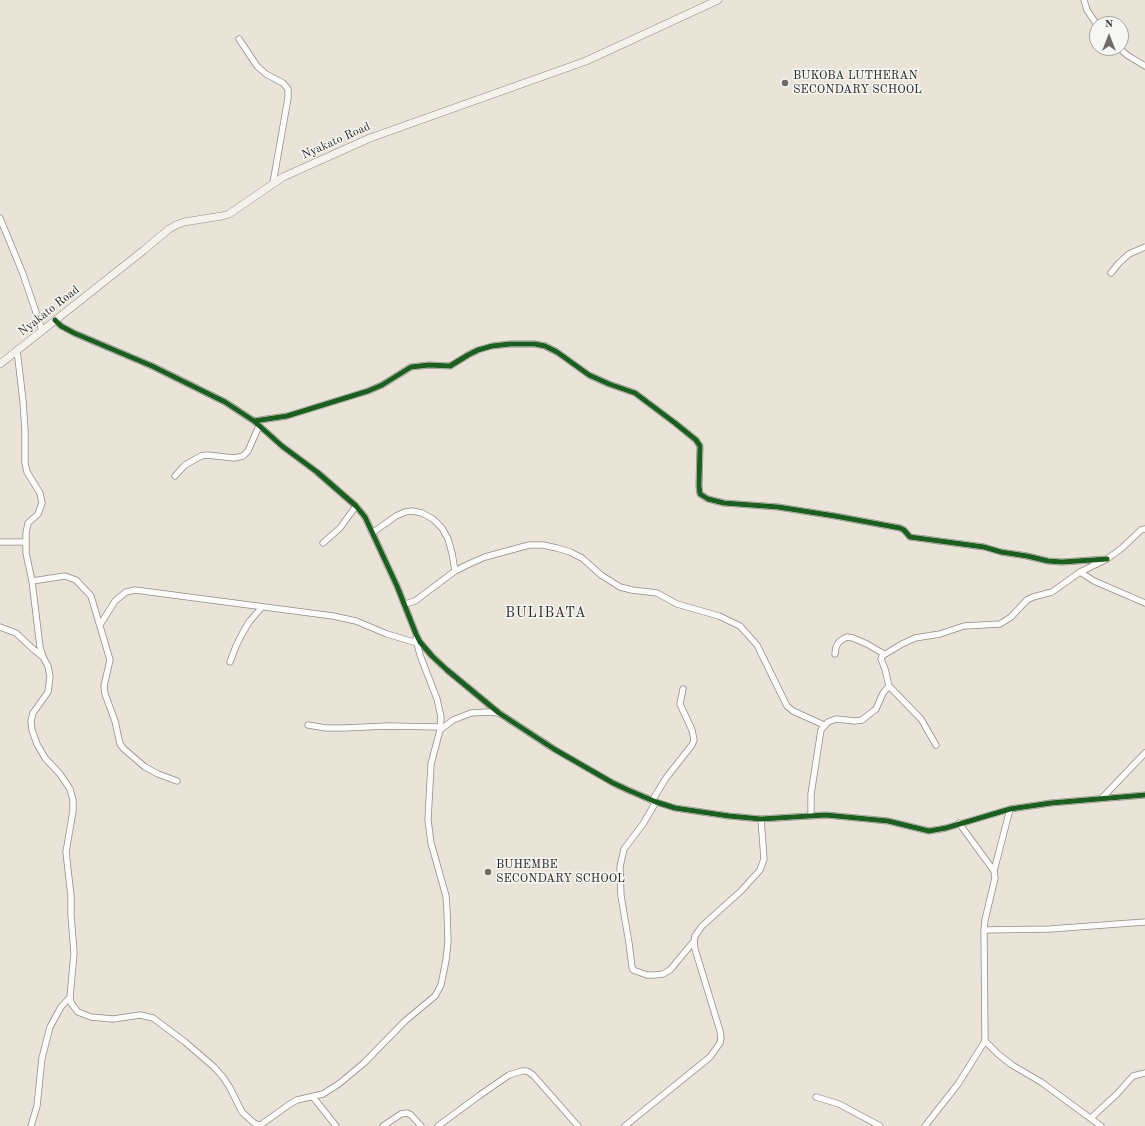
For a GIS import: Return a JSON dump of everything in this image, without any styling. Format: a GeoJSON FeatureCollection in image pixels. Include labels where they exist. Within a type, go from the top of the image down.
{"type":"FeatureCollection","features":[{"type":"Feature","properties":{"kind":"street","name":"Nyakato Road"},"geometry":{"type":"LineString","coordinates":[[0,364],[170,228],[184,222],[229,214],[273,183],[370,138],[586,60],[718,0]]}},
{"type":"Feature","properties":{"kind":"street"},"geometry":{"type":"LineString","coordinates":[[1084,0],[1087,10],[1091,16]]}},
{"type":"Feature","properties":{"kind":"street"},"geometry":{"type":"LineString","coordinates":[[239,39],[261,71],[283,83],[288,89],[288,98],[273,183]]}},
{"type":"Feature","properties":{"kind":"street"},"geometry":{"type":"LineString","coordinates":[[1129,56],[1145,66]]}},
{"type":"Feature","properties":{"kind":"street"},"geometry":{"type":"LineString","coordinates":[[0,218],[23,274],[42,330]]}},
{"type":"Feature","properties":{"kind":"street"},"geometry":{"type":"LineString","coordinates":[[1111,273],[1129,254],[1145,247]]}},
{"type":"Feature","properties":{"kind":"street"},"geometry":{"type":"LineString","coordinates":[[55,320],[61,326],[81,336],[152,366],[209,393],[254,421],[282,446],[317,472],[356,506],[365,517],[405,604],[416,634],[425,649],[437,661],[498,713],[595,773],[613,783],[654,801],[675,808],[699,812],[761,818],[826,815],[868,818],[888,821],[929,831],[946,828],[1010,809],[1051,803],[1145,795]]}},
{"type":"Feature","properties":{"kind":"street"},"geometry":{"type":"LineString","coordinates":[[254,421],[287,416],[368,391],[382,385],[412,367],[428,365],[450,366],[478,350],[492,346],[535,344],[557,352],[590,375],[609,384],[635,393],[696,440],[700,446],[698,486],[700,494],[708,499],[778,507],[842,517],[900,528],[910,536],[984,547],[1048,561],[1062,562],[1107,559]]}},
{"type":"Feature","properties":{"kind":"street"},"geometry":{"type":"LineString","coordinates":[[17,350],[24,423],[24,463],[27,472],[40,493],[42,503],[38,514],[28,523],[25,542],[26,553],[32,581],[39,635],[50,677],[48,692],[33,713],[31,721],[32,730],[37,744],[45,758],[60,774],[70,789],[73,800],[73,811],[66,852],[71,896],[74,953],[70,997],[71,1003],[74,1008],[84,1015],[113,1019],[140,1014],[153,1018],[214,1067],[229,1086],[242,1112],[259,1126],[290,1104],[298,1100],[323,1094],[330,1090],[364,1063],[405,1021],[435,996],[442,985],[448,942],[446,896],[431,843],[428,820],[432,764],[440,729],[440,717],[437,699],[420,655],[416,634]]}},
{"type":"Feature","properties":{"kind":"street"},"geometry":{"type":"LineString","coordinates":[[175,476],[185,465],[201,456],[207,455],[234,458],[242,456],[248,451],[259,426]]}},
{"type":"Feature","properties":{"kind":"street"},"geometry":{"type":"LineString","coordinates":[[323,543],[340,528],[356,506]]}},
{"type":"Feature","properties":{"kind":"street"},"geometry":{"type":"LineString","coordinates":[[372,533],[383,524],[400,514],[412,511],[422,513],[433,519],[442,528],[448,539],[455,571]]}},
{"type":"Feature","properties":{"kind":"street"},"geometry":{"type":"LineString","coordinates":[[936,745],[921,719],[889,686],[881,659],[882,656],[915,638],[940,634],[964,626],[1000,624],[1011,617],[1027,600],[1052,592],[1080,572],[1107,559],[1122,548],[1140,530],[1145,529]]}},
{"type":"Feature","properties":{"kind":"street"},"geometry":{"type":"LineString","coordinates":[[0,542],[25,542]]}},
{"type":"Feature","properties":{"kind":"street"},"geometry":{"type":"LineString","coordinates":[[405,604],[421,598],[455,571],[485,557],[529,545],[543,545],[570,552],[582,558],[601,575],[620,587],[657,593],[677,604],[719,616],[740,626],[757,645],[787,706],[793,711],[824,725]]}},
{"type":"Feature","properties":{"kind":"street"},"geometry":{"type":"LineString","coordinates":[[1080,572],[1094,581],[1145,603]]}},
{"type":"Feature","properties":{"kind":"street"},"geometry":{"type":"LineString","coordinates":[[32,581],[65,576],[76,580],[91,596],[110,660],[109,669],[105,680],[105,694],[120,744],[146,767],[158,774],[177,781]]}},
{"type":"Feature","properties":{"kind":"street"},"geometry":{"type":"LineString","coordinates":[[100,625],[115,601],[126,592],[135,590],[294,610],[356,621],[404,640],[417,643]]}},
{"type":"Feature","properties":{"kind":"street"},"geometry":{"type":"LineString","coordinates":[[230,662],[242,634],[249,622],[262,607]]}},
{"type":"Feature","properties":{"kind":"street"},"geometry":{"type":"LineString","coordinates":[[0,627],[16,633],[44,657]]}},
{"type":"Feature","properties":{"kind":"street"},"geometry":{"type":"LineString","coordinates":[[835,654],[836,647],[839,642],[847,637],[867,644],[884,654]]}},
{"type":"Feature","properties":{"kind":"street"},"geometry":{"type":"LineString","coordinates":[[811,816],[811,794],[817,751],[821,730],[824,725],[836,719],[862,720],[876,709],[883,693],[889,686]]}},
{"type":"Feature","properties":{"kind":"street"},"geometry":{"type":"LineString","coordinates":[[683,688],[680,704],[692,730],[694,740],[692,746],[666,778],[643,824],[624,850],[620,867],[621,896],[633,970],[647,975],[663,974],[670,970],[694,941],[695,936],[702,926],[741,891],[760,870],[764,859],[761,818]]}},
{"type":"Feature","properties":{"kind":"street"},"geometry":{"type":"LineString","coordinates":[[308,725],[344,728],[388,726],[440,729],[453,720],[472,713],[498,713]]}},
{"type":"Feature","properties":{"kind":"street"},"geometry":{"type":"LineString","coordinates":[[1102,798],[1145,753]]}},
{"type":"Feature","properties":{"kind":"street"},"geometry":{"type":"LineString","coordinates":[[926,1126],[966,1071],[985,1041],[985,920],[995,878],[994,870],[1010,809]]}},
{"type":"Feature","properties":{"kind":"street"},"geometry":{"type":"LineString","coordinates":[[959,823],[994,870]]}},
{"type":"Feature","properties":{"kind":"street"},"geometry":{"type":"LineString","coordinates":[[984,930],[1050,929],[1145,922]]}},
{"type":"Feature","properties":{"kind":"street"},"geometry":{"type":"LineString","coordinates":[[625,1126],[710,1057],[720,1044],[720,1031],[705,985],[694,941]]}},
{"type":"Feature","properties":{"kind":"street"},"geometry":{"type":"LineString","coordinates":[[31,1126],[37,1106],[42,1058],[50,1027],[61,1007],[70,997]]}},
{"type":"Feature","properties":{"kind":"street"},"geometry":{"type":"LineString","coordinates":[[985,1041],[1007,1061],[1041,1082],[1101,1126]]}},
{"type":"Feature","properties":{"kind":"street"},"geometry":{"type":"LineString","coordinates":[[438,1126],[509,1075],[522,1071],[527,1071],[533,1075],[578,1126]]}},
{"type":"Feature","properties":{"kind":"street"},"geometry":{"type":"LineString","coordinates":[[1091,1118],[1133,1076],[1145,1073]]}},
{"type":"Feature","properties":{"kind":"street"},"geometry":{"type":"LineString","coordinates":[[313,1097],[336,1126]]}},
{"type":"Feature","properties":{"kind":"street"},"geometry":{"type":"LineString","coordinates":[[816,1097],[839,1104],[880,1126]]}},
{"type":"Feature","properties":{"kind":"street"},"geometry":{"type":"LineString","coordinates":[[383,1126],[402,1114],[407,1113],[411,1115],[421,1126]]}},
{"type":"Feature","properties":{"kind":"cycle path"},"geometry":{"type":"LineString","coordinates":[[55,320],[61,326],[74,333],[152,366],[225,402],[254,421],[282,446],[317,472],[356,506],[365,517],[397,586],[416,634],[420,642],[432,656],[499,713],[554,749],[628,790],[675,808],[729,816],[761,819],[826,815],[888,821],[929,831],[946,828],[1010,809],[1051,803],[1145,795]]}},
{"type":"Feature","properties":{"kind":"cycle path"},"geometry":{"type":"LineString","coordinates":[[254,421],[287,416],[368,391],[382,385],[411,367],[429,365],[450,366],[478,350],[492,346],[535,344],[545,346],[557,352],[589,375],[635,393],[696,440],[700,446],[700,494],[708,499],[724,503],[778,507],[835,516],[900,528],[910,537],[984,547],[1001,552],[1048,561],[1062,562],[1107,559]]}},
{"type":"Feature","properties":{"kind":"place","name":"BUKOBA LUTHERAN SECONDARY SCHOOL"},"geometry":{"type":"Point","coordinates":[785,83]}},
{"type":"Feature","properties":{"kind":"place","name":"BUHEMBE SECONDARY SCHOOL"},"geometry":{"type":"Point","coordinates":[488,872]}},
{"type":"Feature","properties":{"kind":"district","name":"BULIBATA"},"geometry":{"type":"Point","coordinates":[546,613]}}]}
